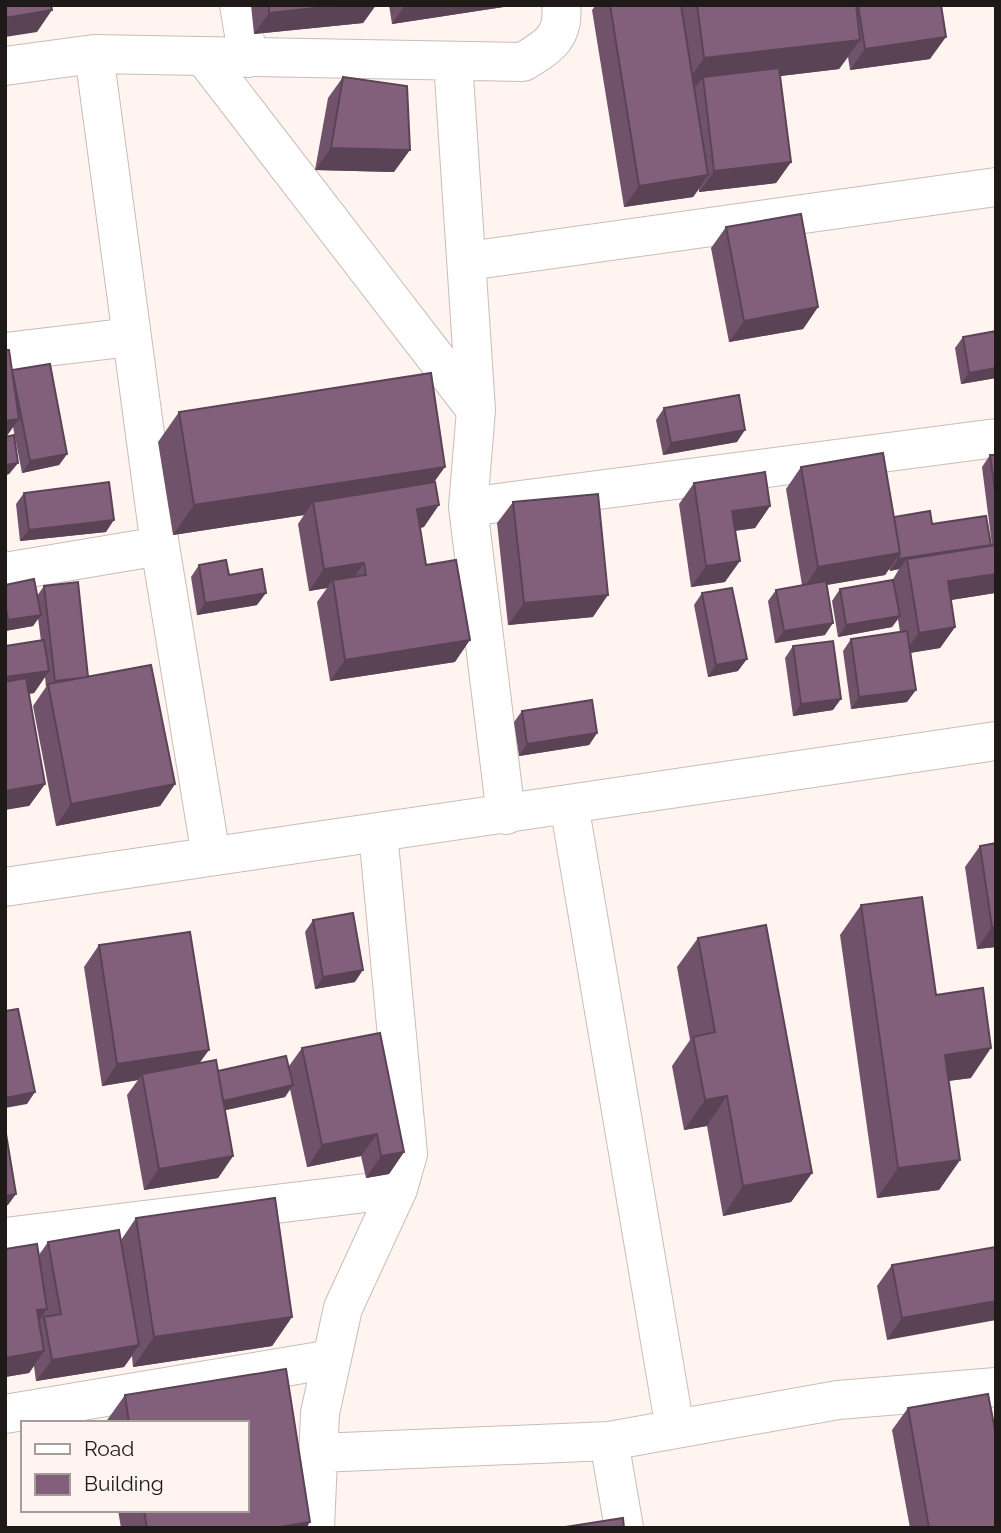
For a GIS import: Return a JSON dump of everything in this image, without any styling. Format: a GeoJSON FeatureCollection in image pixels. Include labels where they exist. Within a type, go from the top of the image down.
{"type":"FeatureCollection","features":[{"type":"Feature","properties":{"kind":"street"},"geometry":{"type":"LineString","coordinates":[[239,5],[248,58]]}},
{"type":"Feature","properties":{"kind":"street"},"geometry":{"type":"LineString","coordinates":[[5,66],[94,54],[523,62],[553,43],[562,18],[561,5]]}},
{"type":"Feature","properties":{"kind":"street"},"geometry":{"type":"LineString","coordinates":[[94,54],[160,546],[211,856]]}},
{"type":"Feature","properties":{"kind":"street"},"geometry":{"type":"LineString","coordinates":[[204,57],[476,410]]}},
{"type":"Feature","properties":{"kind":"street"},"geometry":{"type":"LineString","coordinates":[[453,61],[476,410],[468,507],[506,815]]}},
{"type":"Feature","properties":{"kind":"street"},"geometry":{"type":"LineString","coordinates":[[468,261],[996,187]]}},
{"type":"Feature","properties":{"kind":"street"},"geometry":{"type":"LineString","coordinates":[[5,352],[131,337]]}},
{"type":"Feature","properties":{"kind":"street"},"geometry":{"type":"LineString","coordinates":[[468,507],[996,438]]}},
{"type":"Feature","properties":{"kind":"street"},"geometry":{"type":"LineString","coordinates":[[5,572],[160,546]]}},
{"type":"Feature","properties":{"kind":"street"},"geometry":{"type":"LineString","coordinates":[[5,887],[996,741]]}},
{"type":"Feature","properties":{"kind":"street"},"geometry":{"type":"LineString","coordinates":[[569,804],[675,1429]]}},
{"type":"Feature","properties":{"kind":"street"},"geometry":{"type":"LineString","coordinates":[[315,1528],[320,1413],[342,1308],[398,1189],[408,1154],[378,832]]}},
{"type":"Feature","properties":{"kind":"street"},"geometry":{"type":"LineString","coordinates":[[5,1237],[398,1189]]}},
{"type":"Feature","properties":{"kind":"street"},"geometry":{"type":"LineString","coordinates":[[5,1414],[332,1359]]}},
{"type":"Feature","properties":{"kind":"street"},"geometry":{"type":"LineString","coordinates":[[318,1453],[609,1441],[838,1400],[996,1387]]}},
{"type":"Feature","properties":{"kind":"street"},"geometry":{"type":"LineString","coordinates":[[609,1441],[624,1528]]}},
{"type":"Feature","properties":{"kind":"building"},"geometry":{"type":"Polygon","coordinates":[[[5,5],[51,5],[52,10],[5,18],[5,5]]]}},
{"type":"Feature","properties":{"kind":"building"},"geometry":{"type":"Polygon","coordinates":[[[269,5],[343,5],[269,13],[269,5]]]}},
{"type":"Feature","properties":{"kind":"building"},"geometry":{"type":"Polygon","coordinates":[[[610,5],[681,5],[708,175],[639,186],[610,5]]]}},
{"type":"Feature","properties":{"kind":"building"},"geometry":{"type":"Polygon","coordinates":[[[697,5],[856,5],[860,40],[704,58],[697,5]]]}},
{"type":"Feature","properties":{"kind":"building"},"geometry":{"type":"Polygon","coordinates":[[[858,5],[941,5],[946,37],[865,49],[858,5]]]}},
{"type":"Feature","properties":{"kind":"building"},"geometry":{"type":"Polygon","coordinates":[[[779,68],[791,162],[714,171],[703,77],[779,68]]]}},
{"type":"Feature","properties":{"kind":"building"},"geometry":{"type":"Polygon","coordinates":[[[343,77],[407,86],[410,150],[331,148],[343,77]]]}},
{"type":"Feature","properties":{"kind":"building"},"geometry":{"type":"Polygon","coordinates":[[[801,214],[818,307],[744,321],[726,227],[801,214]]]}},
{"type":"Feature","properties":{"kind":"building"},"geometry":{"type":"Polygon","coordinates":[[[996,331],[996,368],[969,373],[963,337],[996,331]]]}},
{"type":"Feature","properties":{"kind":"building"},"geometry":{"type":"Polygon","coordinates":[[[5,350],[9,350],[19,419],[5,421],[5,350]]]}},
{"type":"Feature","properties":{"kind":"building"},"geometry":{"type":"Polygon","coordinates":[[[50,364],[67,454],[30,461],[12,370],[50,364]]]}},
{"type":"Feature","properties":{"kind":"building"},"geometry":{"type":"Polygon","coordinates":[[[431,373],[445,467],[194,505],[179,412],[431,373]]]}},
{"type":"Feature","properties":{"kind":"building"},"geometry":{"type":"Polygon","coordinates":[[[739,395],[745,430],[671,443],[664,408],[739,395]]]}},
{"type":"Feature","properties":{"kind":"building"},"geometry":{"type":"Polygon","coordinates":[[[14,435],[18,463],[5,465],[5,437],[14,435]]]}},
{"type":"Feature","properties":{"kind":"building"},"geometry":{"type":"Polygon","coordinates":[[[883,453],[900,553],[818,567],[801,467],[883,453]]]}},
{"type":"Feature","properties":{"kind":"building"},"geometry":{"type":"Polygon","coordinates":[[[990,455],[996,455],[996,499],[990,455]]]}},
{"type":"Feature","properties":{"kind":"building"},"geometry":{"type":"Polygon","coordinates":[[[765,472],[770,506],[732,511],[740,561],[706,566],[694,483],[765,472]]]}},
{"type":"Feature","properties":{"kind":"building"},"geometry":{"type":"Polygon","coordinates":[[[109,482],[114,520],[29,530],[24,493],[109,482]]]}},
{"type":"Feature","properties":{"kind":"building"},"geometry":{"type":"Polygon","coordinates":[[[435,482],[439,505],[417,509],[426,565],[456,560],[470,640],[345,660],[333,580],[366,575],[364,563],[324,569],[313,502],[435,482]]]}},
{"type":"Feature","properties":{"kind":"building"},"geometry":{"type":"Polygon","coordinates":[[[598,494],[608,595],[524,603],[513,502],[598,494]]]}},
{"type":"Feature","properties":{"kind":"building"},"geometry":{"type":"Polygon","coordinates":[[[930,511],[932,524],[986,516],[991,545],[898,559],[900,553],[894,517],[930,511]]]}},
{"type":"Feature","properties":{"kind":"building"},"geometry":{"type":"Polygon","coordinates":[[[996,545],[996,574],[948,581],[955,627],[919,633],[907,559],[996,545]]]}},
{"type":"Feature","properties":{"kind":"building"},"geometry":{"type":"Polygon","coordinates":[[[226,560],[229,575],[262,569],[266,593],[205,603],[199,565],[226,560]]]}},
{"type":"Feature","properties":{"kind":"building"},"geometry":{"type":"Polygon","coordinates":[[[34,579],[41,615],[8,620],[5,585],[34,579]]]}},
{"type":"Feature","properties":{"kind":"building"},"geometry":{"type":"Polygon","coordinates":[[[893,580],[900,616],[846,625],[840,589],[893,580]]]}},
{"type":"Feature","properties":{"kind":"building"},"geometry":{"type":"Polygon","coordinates":[[[826,581],[833,623],[784,631],[776,590],[826,581]]]}},
{"type":"Feature","properties":{"kind":"building"},"geometry":{"type":"Polygon","coordinates":[[[78,582],[88,677],[55,681],[44,586],[78,582]]]}},
{"type":"Feature","properties":{"kind":"building"},"geometry":{"type":"Polygon","coordinates":[[[732,588],[747,659],[716,665],[702,593],[732,588]]]}},
{"type":"Feature","properties":{"kind":"building"},"geometry":{"type":"Polygon","coordinates":[[[907,631],[916,690],[859,697],[851,639],[907,631]]]}},
{"type":"Feature","properties":{"kind":"building"},"geometry":{"type":"Polygon","coordinates":[[[44,640],[49,671],[5,677],[5,646],[44,640]]]}},
{"type":"Feature","properties":{"kind":"building"},"geometry":{"type":"Polygon","coordinates":[[[833,641],[841,699],[801,704],[793,646],[833,641]]]}},
{"type":"Feature","properties":{"kind":"building"},"geometry":{"type":"Polygon","coordinates":[[[151,665],[175,784],[71,804],[48,684],[151,665]]]}},
{"type":"Feature","properties":{"kind":"building"},"geometry":{"type":"Polygon","coordinates":[[[26,678],[45,784],[5,791],[5,682],[26,678]]]}},
{"type":"Feature","properties":{"kind":"building"},"geometry":{"type":"Polygon","coordinates":[[[592,700],[597,733],[527,744],[522,711],[592,700]]]}},
{"type":"Feature","properties":{"kind":"building"},"geometry":{"type":"Polygon","coordinates":[[[996,843],[996,927],[992,927],[980,846],[996,843]]]}},
{"type":"Feature","properties":{"kind":"building"},"geometry":{"type":"Polygon","coordinates":[[[922,897],[936,995],[983,988],[991,1048],[945,1055],[960,1160],[898,1168],[861,905],[922,897]]]}},
{"type":"Feature","properties":{"kind":"building"},"geometry":{"type":"Polygon","coordinates":[[[353,913],[363,970],[323,977],[313,920],[353,913]]]}},
{"type":"Feature","properties":{"kind":"building"},"geometry":{"type":"Polygon","coordinates":[[[766,925],[812,1173],[743,1186],[727,1096],[705,1100],[693,1037],[715,1032],[698,938],[766,925]]]}},
{"type":"Feature","properties":{"kind":"building"},"geometry":{"type":"Polygon","coordinates":[[[190,932],[209,1050],[117,1064],[99,945],[190,932]]]}},
{"type":"Feature","properties":{"kind":"building"},"geometry":{"type":"Polygon","coordinates":[[[18,1009],[35,1092],[6,1098],[5,1011],[18,1009]]]}},
{"type":"Feature","properties":{"kind":"building"},"geometry":{"type":"Polygon","coordinates":[[[380,1033],[404,1152],[381,1156],[377,1134],[322,1145],[302,1048],[380,1033]]]}},
{"type":"Feature","properties":{"kind":"building"},"geometry":{"type":"Polygon","coordinates":[[[286,1056],[293,1085],[223,1101],[218,1071],[286,1056]]]}},
{"type":"Feature","properties":{"kind":"building"},"geometry":{"type":"Polygon","coordinates":[[[216,1060],[233,1156],[159,1169],[142,1074],[216,1060]]]}},
{"type":"Feature","properties":{"kind":"building"},"geometry":{"type":"Polygon","coordinates":[[[5,1128],[16,1194],[5,1196],[5,1128]]]}},
{"type":"Feature","properties":{"kind":"building"},"geometry":{"type":"Polygon","coordinates":[[[275,1198],[292,1317],[154,1337],[136,1218],[275,1198]]]}},
{"type":"Feature","properties":{"kind":"building"},"geometry":{"type":"Polygon","coordinates":[[[119,1230],[139,1345],[52,1360],[44,1317],[61,1314],[48,1242],[119,1230]]]}},
{"type":"Feature","properties":{"kind":"building"},"geometry":{"type":"Polygon","coordinates":[[[37,1244],[47,1309],[37,1310],[44,1351],[5,1358],[5,1249],[37,1244]]]}},
{"type":"Feature","properties":{"kind":"building"},"geometry":{"type":"Polygon","coordinates":[[[996,1247],[996,1301],[902,1318],[892,1265],[996,1247]]]}},
{"type":"Feature","properties":{"kind":"building"},"geometry":{"type":"Polygon","coordinates":[[[286,1369],[310,1522],[274,1528],[147,1528],[144,1512],[248,1512],[248,1421],[129,1421],[125,1395],[286,1369]]]}},
{"type":"Feature","properties":{"kind":"building"},"geometry":{"type":"Polygon","coordinates":[[[988,1394],[996,1435],[996,1528],[929,1528],[908,1408],[988,1394]]]}},
{"type":"Feature","properties":{"kind":"building"},"geometry":{"type":"Polygon","coordinates":[[[623,1518],[624,1528],[559,1528],[623,1518]]]}}]}
